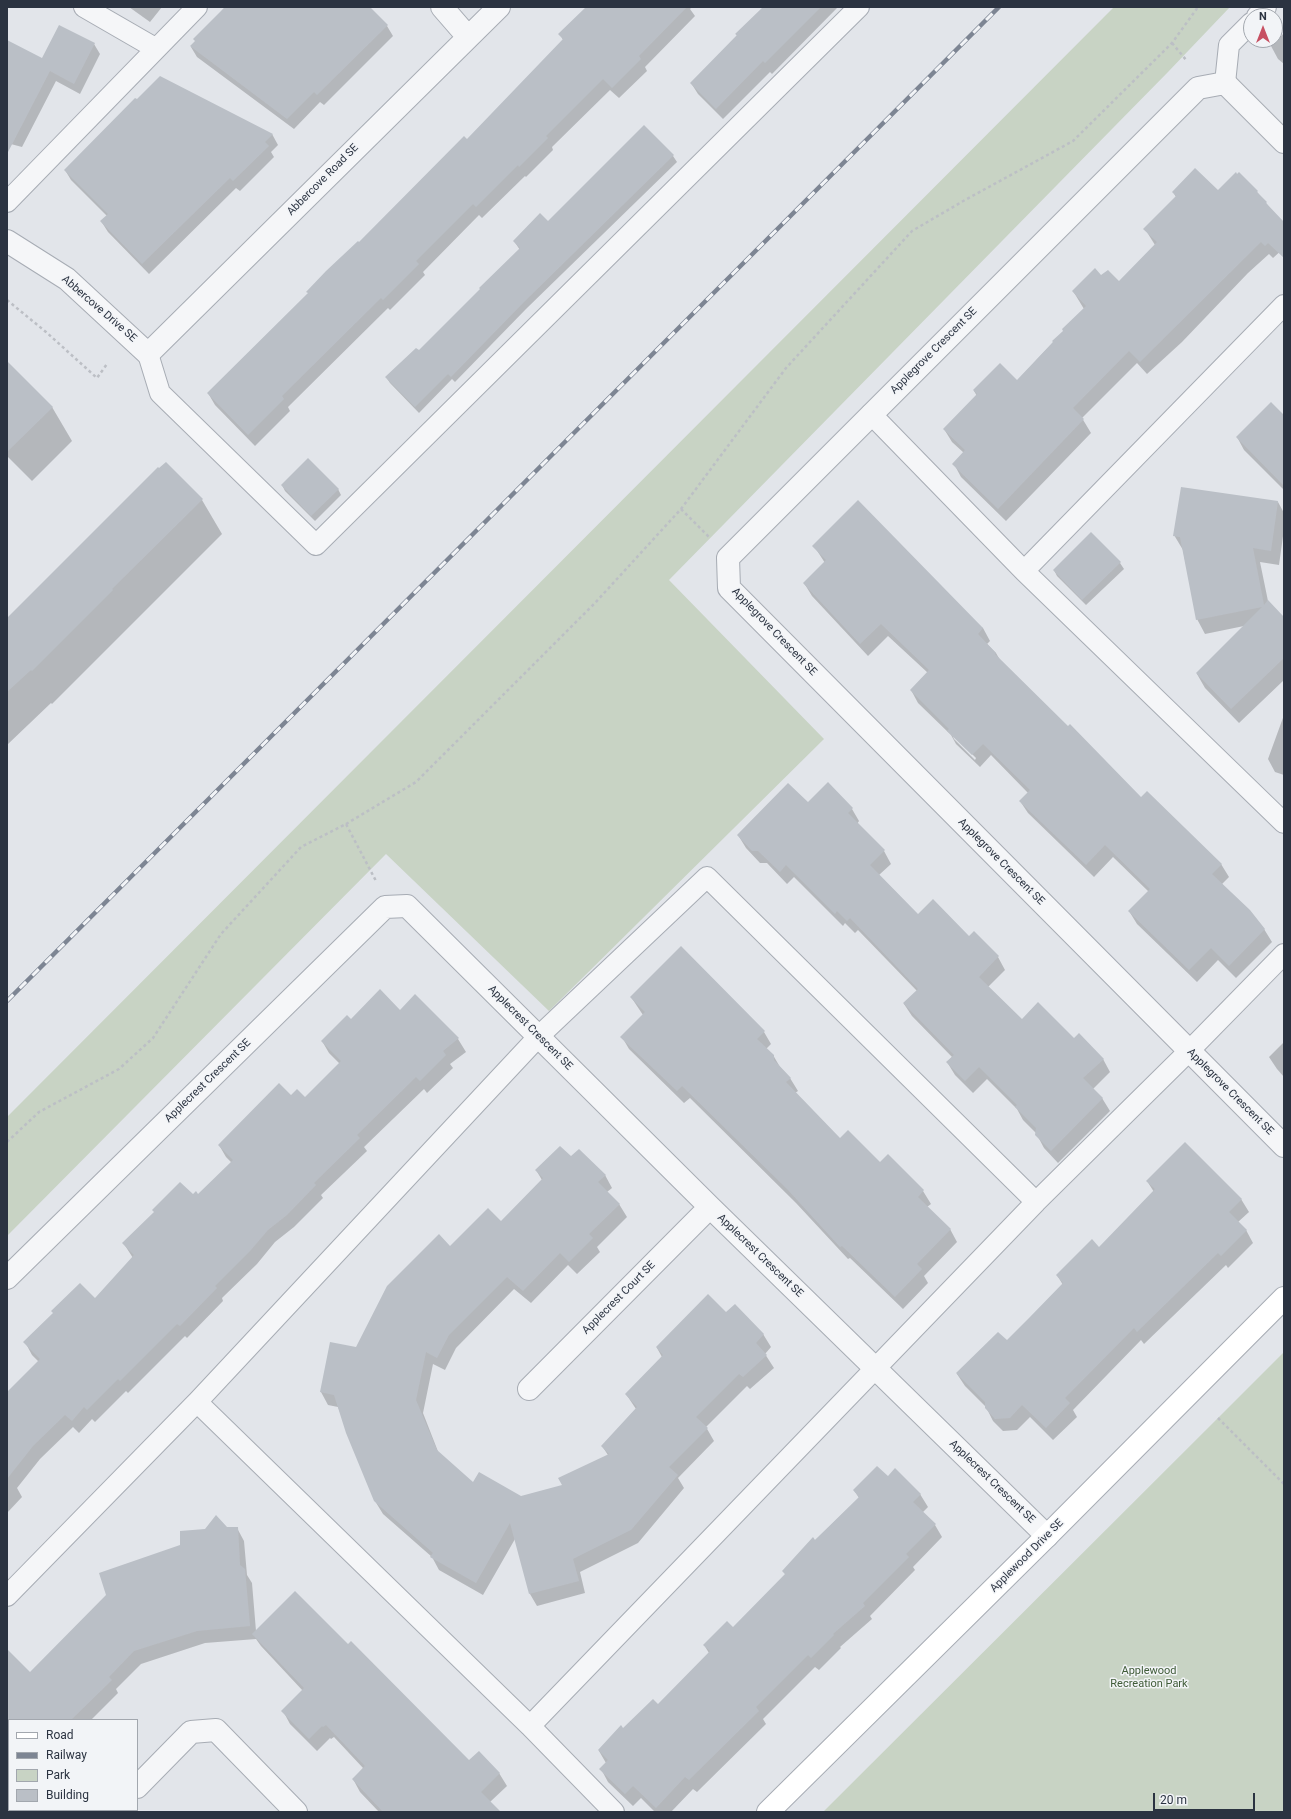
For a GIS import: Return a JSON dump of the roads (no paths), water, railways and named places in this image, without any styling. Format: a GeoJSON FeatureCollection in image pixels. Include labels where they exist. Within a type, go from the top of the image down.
{"type":"FeatureCollection","features":[{"type":"Feature","properties":{"kind":"street"},"geometry":{"type":"LineString","coordinates":[[442,7],[468,37]]}},
{"type":"Feature","properties":{"kind":"street","name":"Abbercove Road SE"},"geometry":{"type":"LineString","coordinates":[[148,354],[499,7]]}},
{"type":"Feature","properties":{"kind":"street"},"geometry":{"type":"LineString","coordinates":[[1225,83],[1284,142]]}},
{"type":"Feature","properties":{"kind":"street","name":"Applegrove Crescent SE"},"geometry":{"type":"LineString","coordinates":[[1225,83],[1198,88],[728,558],[729,588],[1284,1146]]}},
{"type":"Feature","properties":{"kind":"street","name":"Abbercove Drive SE"},"geometry":{"type":"LineString","coordinates":[[7,241],[67,279],[148,354]]}},
{"type":"Feature","properties":{"kind":"street","name":"Applecrest Crescent SE"},"geometry":{"type":"LineString","coordinates":[[7,1278],[385,907],[407,906],[710,1207],[1047,1536]]}},
{"type":"Feature","properties":{"kind":"street","name":"Applecrest Court SE"},"geometry":{"type":"LineString","coordinates":[[529,1389],[710,1207]]}},
{"type":"Feature","properties":{"kind":"street","name":"Applewood Drive SE"},"geometry":{"type":"LineString","coordinates":[[768,1812],[1047,1536],[1284,1298]]}},
{"type":"Feature","properties":{"kind":"street"},"geometry":{"type":"LineString","coordinates":[[138,1786],[191,1732],[216,1730],[296,1812]]}},
{"type":"Feature","properties":{"kind":"lane"},"geometry":{"type":"LineString","coordinates":[[84,7],[155,48]]}},
{"type":"Feature","properties":{"kind":"lane"},"geometry":{"type":"LineString","coordinates":[[7,202],[155,48],[197,7]]}},
{"type":"Feature","properties":{"kind":"lane"},"geometry":{"type":"LineString","coordinates":[[148,354],[160,393],[316,545],[859,7]]}},
{"type":"Feature","properties":{"kind":"lane"},"geometry":{"type":"LineString","coordinates":[[1225,83],[1229,45],[1243,30]]}},
{"type":"Feature","properties":{"kind":"lane"},"geometry":{"type":"LineString","coordinates":[[1024,571],[1284,305]]}},
{"type":"Feature","properties":{"kind":"lane"},"geometry":{"type":"LineString","coordinates":[[871,414],[1024,571],[1284,823]]}},
{"type":"Feature","properties":{"kind":"lane"},"geometry":{"type":"LineString","coordinates":[[7,1596],[197,1402],[538,1036],[707,877],[1036,1202]]}},
{"type":"Feature","properties":{"kind":"lane"},"geometry":{"type":"LineString","coordinates":[[530,1726],[1036,1202],[1189,1051],[1284,954]]}},
{"type":"Feature","properties":{"kind":"lane"},"geometry":{"type":"LineString","coordinates":[[197,1402],[530,1726],[614,1812]]}},
{"type":"Feature","properties":{"kind":"railway"},"geometry":{"type":"LineString","coordinates":[[7,1001],[999,7]]}},
{"type":"Feature","properties":{"kind":"park label","name":"Applewood Recreation Park"},"geometry":{"type":"Point","coordinates":[1149,1677]}}]}
